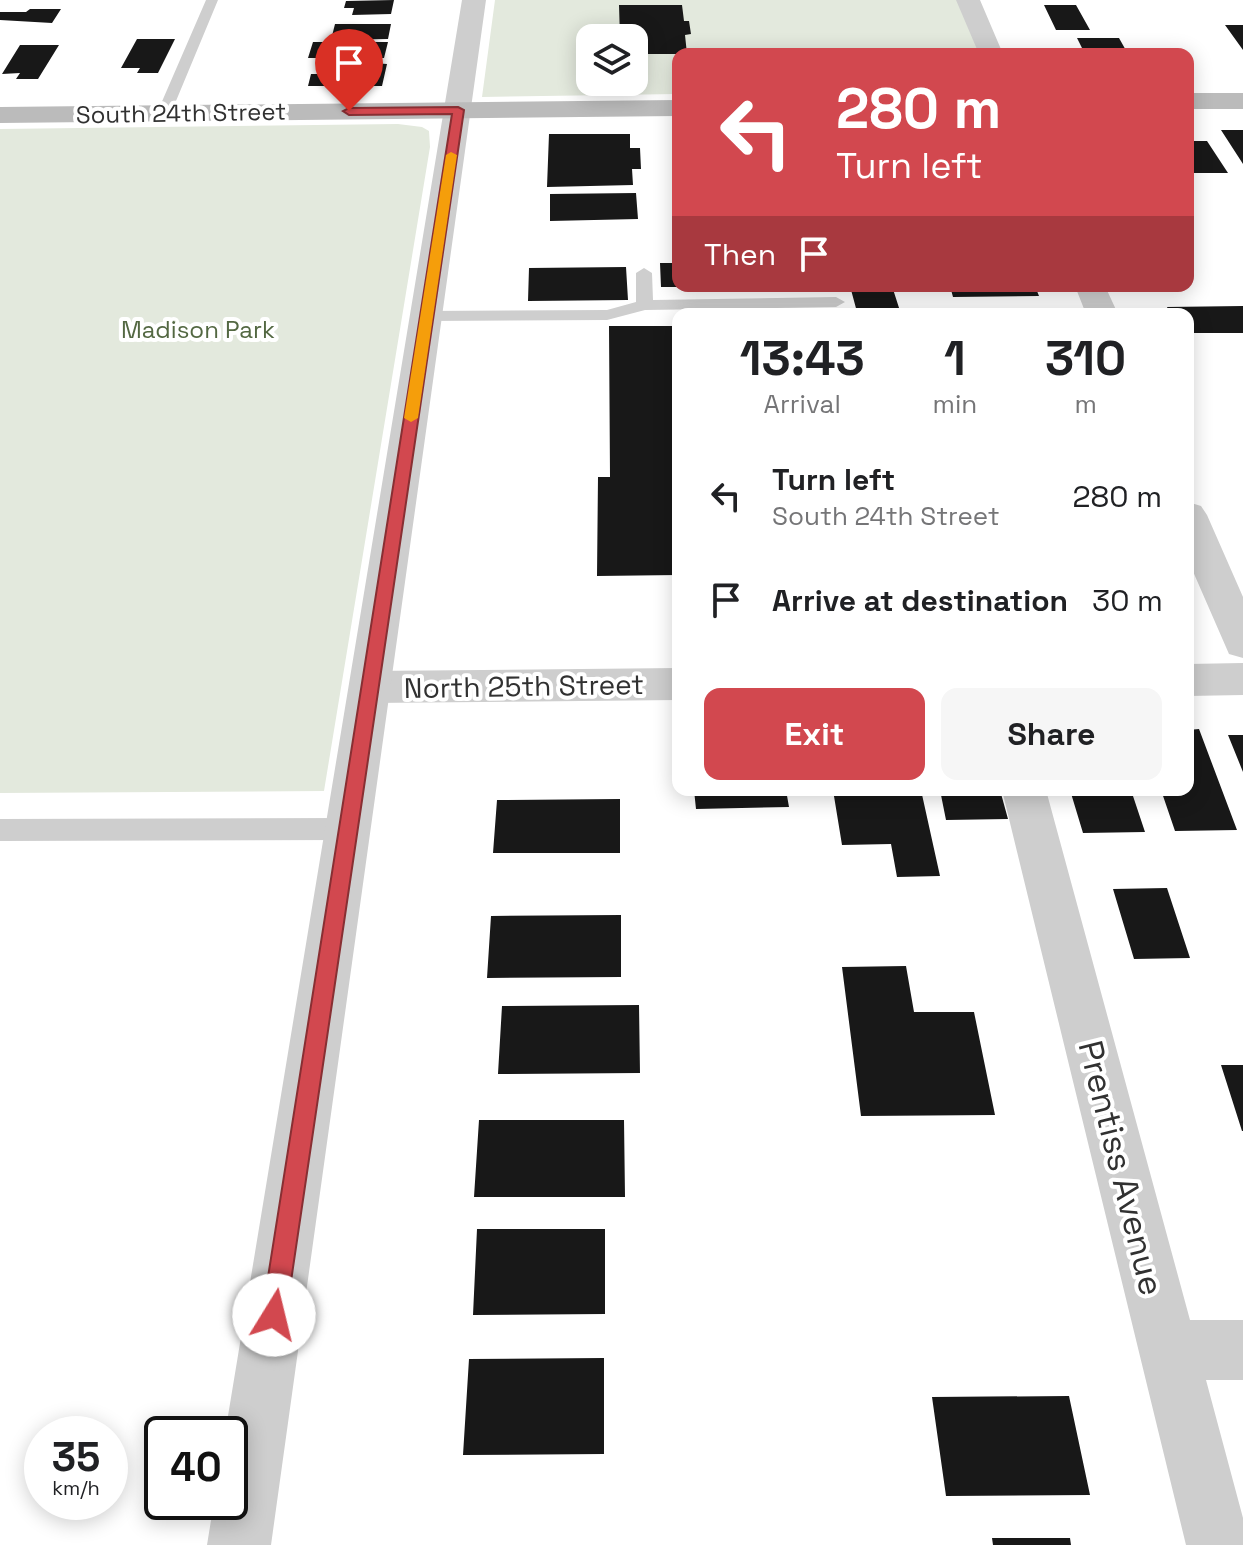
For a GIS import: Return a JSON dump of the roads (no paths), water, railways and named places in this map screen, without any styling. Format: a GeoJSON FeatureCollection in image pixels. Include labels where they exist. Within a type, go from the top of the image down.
{"type":"FeatureCollection","features":[{"type":"Feature","properties":{"kind":"main road"},"geometry":{"type":"LineString","coordinates":[[1194,101],[1243,101]]}},
{"type":"Feature","properties":{"kind":"main road","name":"South 24th Street"},"geometry":{"type":"LineString","coordinates":[[0,115],[672,108]]}},
{"type":"Feature","properties":{"kind":"street"},"geometry":{"type":"LineString","coordinates":[[239,1545],[474,0]]}},
{"type":"Feature","properties":{"kind":"street"},"geometry":{"type":"LineString","coordinates":[[968,0],[988,48]]}},
{"type":"Feature","properties":{"kind":"street"},"geometry":{"type":"LineString","coordinates":[[1194,529],[1243,643]]}},
{"type":"Feature","properties":{"kind":"street"},"geometry":{"type":"LineString","coordinates":[[1194,680],[1243,679]]}},
{"type":"Feature","properties":{"kind":"street","name":"North 25th Street"},"geometry":{"type":"LineString","coordinates":[[370,687],[672,684]]}},
{"type":"Feature","properties":{"kind":"street","name":"Prentiss Avenue"},"geometry":{"type":"LineString","coordinates":[[1026,796],[1218,1545]]}},
{"type":"Feature","properties":{"kind":"street"},"geometry":{"type":"LineString","coordinates":[[1168,1350],[1243,1350]]}},
{"type":"Feature","properties":{"kind":"lane"},"geometry":{"type":"LineString","coordinates":[[164,113],[212,0]]}},
{"type":"Feature","properties":{"kind":"lane"},"geometry":{"type":"LineString","coordinates":[[644,273],[645,305]]}},
{"type":"Feature","properties":{"kind":"lane"},"geometry":{"type":"LineString","coordinates":[[427,316],[607,315],[645,305],[836,302]]}},
{"type":"Feature","properties":{"kind":"lane"},"geometry":{"type":"LineString","coordinates":[[0,830],[348,829]]}},
{"type":"Feature","properties":{"kind":"park label","name":"Madison Park"},"geometry":{"type":"Point","coordinates":[198,329]}}]}
